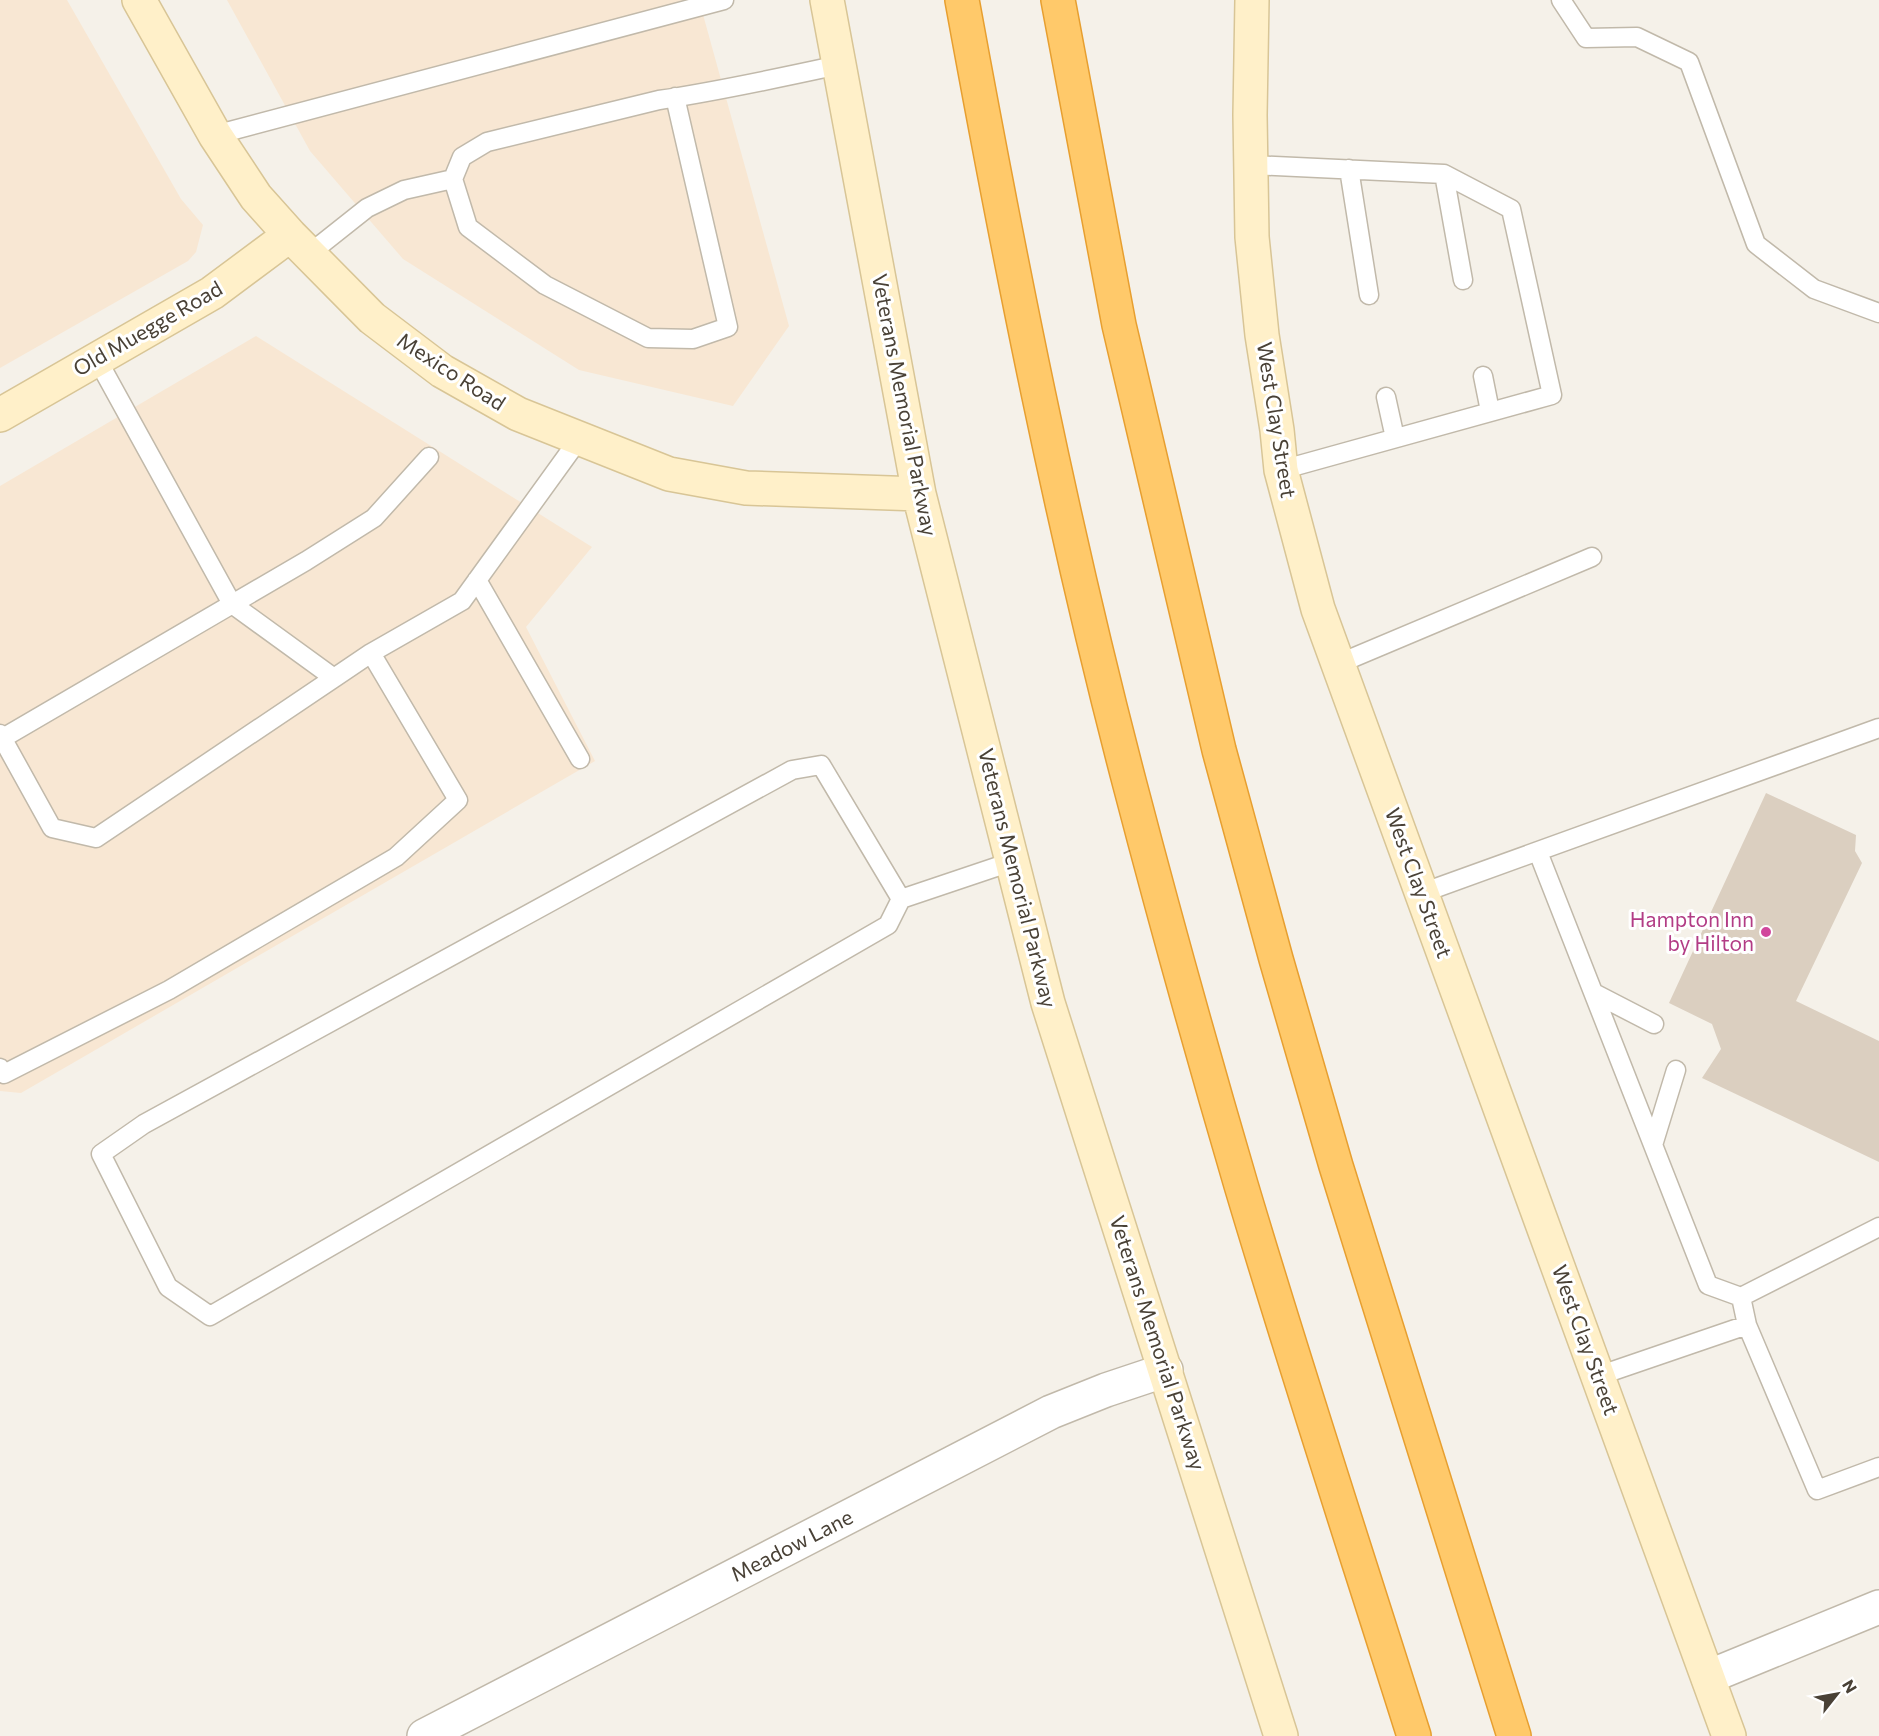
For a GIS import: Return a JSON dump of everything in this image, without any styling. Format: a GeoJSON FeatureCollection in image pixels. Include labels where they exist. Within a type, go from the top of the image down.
{"type":"FeatureCollection","features":[{"type":"Feature","properties":{"kind":"highway"},"geometry":{"type":"LineString","coordinates":[[962,0],[1030,359],[1076,568],[1132,794],[1242,1189],[1414,1736]]}},
{"type":"Feature","properties":{"kind":"highway"},"geometry":{"type":"LineString","coordinates":[[1058,0],[1119,325],[1222,761],[1336,1166],[1514,1736]]}},
{"type":"Feature","properties":{"kind":"street","name":"Mexico Road"},"geometry":{"type":"LineString","coordinates":[[139,0],[215,135],[256,197],[372,318],[442,371],[518,414],[669,474],[746,488],[919,494]]}},
{"type":"Feature","properties":{"kind":"street","name":"Veterans Memorial Parkway"},"geometry":{"type":"LineString","coordinates":[[827,0],[919,494],[1011,862],[1048,1003],[1281,1736]]}},
{"type":"Feature","properties":{"kind":"street","name":"West Clay Street"},"geometry":{"type":"LineString","coordinates":[[1252,0],[1250,115],[1253,248],[1262,335],[1281,470],[1318,609],[1729,1736]]}},
{"type":"Feature","properties":{"kind":"street","name":"Old Muegge Road"},"geometry":{"type":"LineString","coordinates":[[0,415],[300,245]]}},
{"type":"Feature","properties":{"kind":"street","name":"Meadow Lane"},"geometry":{"type":"LineString","coordinates":[[424,1736],[1051,1412],[1166,1370]]}},
{"type":"Feature","properties":{"kind":"street"},"geometry":{"type":"LineString","coordinates":[[1708,1677],[1879,1607]]}},
{"type":"Feature","properties":{"kind":"lane"},"geometry":{"type":"LineString","coordinates":[[215,135],[724,0]]}},
{"type":"Feature","properties":{"kind":"lane"},"geometry":{"type":"LineString","coordinates":[[1561,0],[1586,38],[1637,37],[1689,62],[1756,244],[1814,289],[1879,313]]}},
{"type":"Feature","properties":{"kind":"lane"},"geometry":{"type":"LineString","coordinates":[[675,98],[729,327],[693,339],[648,338],[545,285],[468,227],[453,179],[462,157],[487,142],[659,100],[721,90],[839,65]]}},
{"type":"Feature","properties":{"kind":"lane"},"geometry":{"type":"LineString","coordinates":[[1251,165],[1444,174],[1511,208],[1552,395],[1281,470]]}},
{"type":"Feature","properties":{"kind":"lane"},"geometry":{"type":"LineString","coordinates":[[1349,169],[1369,295]]}},
{"type":"Feature","properties":{"kind":"lane"},"geometry":{"type":"LineString","coordinates":[[1444,174],[1463,280]]}},
{"type":"Feature","properties":{"kind":"lane"},"geometry":{"type":"LineString","coordinates":[[300,245],[404,190],[453,179]]}},
{"type":"Feature","properties":{"kind":"lane"},"geometry":{"type":"LineString","coordinates":[[97,359],[232,604],[334,678]]}},
{"type":"Feature","properties":{"kind":"lane"},"geometry":{"type":"LineString","coordinates":[[1484,376],[1490,411]]}},
{"type":"Feature","properties":{"kind":"lane"},"geometry":{"type":"LineString","coordinates":[[1386,397],[1395,438]]}},
{"type":"Feature","properties":{"kind":"lane"},"geometry":{"type":"LineString","coordinates":[[429,457],[374,518],[232,604],[1,736],[52,828],[96,838],[370,653],[462,601],[579,439]]}},
{"type":"Feature","properties":{"kind":"lane"},"geometry":{"type":"LineString","coordinates":[[1338,664],[1593,557]]}},
{"type":"Feature","properties":{"kind":"lane"},"geometry":{"type":"LineString","coordinates":[[477,580],[580,759]]}},
{"type":"Feature","properties":{"kind":"lane"},"geometry":{"type":"LineString","coordinates":[[0,1068],[4,1074],[180,984],[396,857],[458,800],[370,653]]}},
{"type":"Feature","properties":{"kind":"lane"},"geometry":{"type":"LineString","coordinates":[[1422,893],[1879,728]]}},
{"type":"Feature","properties":{"kind":"lane"},"geometry":{"type":"LineString","coordinates":[[901,899],[820,765],[792,770],[144,1124],[101,1154],[168,1287],[210,1316],[888,925],[901,899],[1011,862]]}},
{"type":"Feature","properties":{"kind":"lane"},"geometry":{"type":"LineString","coordinates":[[1538,852],[1708,1285],[1741,1297],[1879,1227]]}},
{"type":"Feature","properties":{"kind":"lane"},"geometry":{"type":"LineString","coordinates":[[1594,993],[1654,1024]]}},
{"type":"Feature","properties":{"kind":"lane"},"geometry":{"type":"LineString","coordinates":[[1653,1145],[1676,1070]]}},
{"type":"Feature","properties":{"kind":"lane"},"geometry":{"type":"LineString","coordinates":[[1741,1297],[1747,1325],[1817,1490],[1879,1467]]}},
{"type":"Feature","properties":{"kind":"lane"},"geometry":{"type":"LineString","coordinates":[[1598,1376],[1747,1325]]}},
{"type":"Feature","properties":{"kind":"shaded area"},"geometry":{"type":"Polygon","coordinates":[[[0,0],[67,0],[181,199],[203,225],[196,252],[188,261],[0,368],[0,0]]]}},
{"type":"Feature","properties":{"kind":"shaded area"},"geometry":{"type":"Polygon","coordinates":[[[227,0],[699,0],[789,326],[733,406],[579,370],[403,259],[310,151],[227,0]]]}},
{"type":"Feature","properties":{"kind":"shaded area"},"geometry":{"type":"Polygon","coordinates":[[[256,336],[592,547],[526,627],[595,761],[21,1093],[0,1091],[0,486],[256,336]]]}},
{"type":"Feature","properties":{"kind":"building","name":"Hampton Inn by Hilton"},"geometry":{"type":"Polygon","coordinates":[[[1766,793],[1856,835],[1855,851],[1862,863],[1796,1001],[1879,1041],[1879,1162],[1702,1078],[1721,1049],[1712,1024],[1669,1003],[1766,793]]]}},
{"type":"Feature","properties":{"kind":"place","name":"Hampton Inn by Hilton"},"geometry":{"type":"Point","coordinates":[1766,932]}}]}
